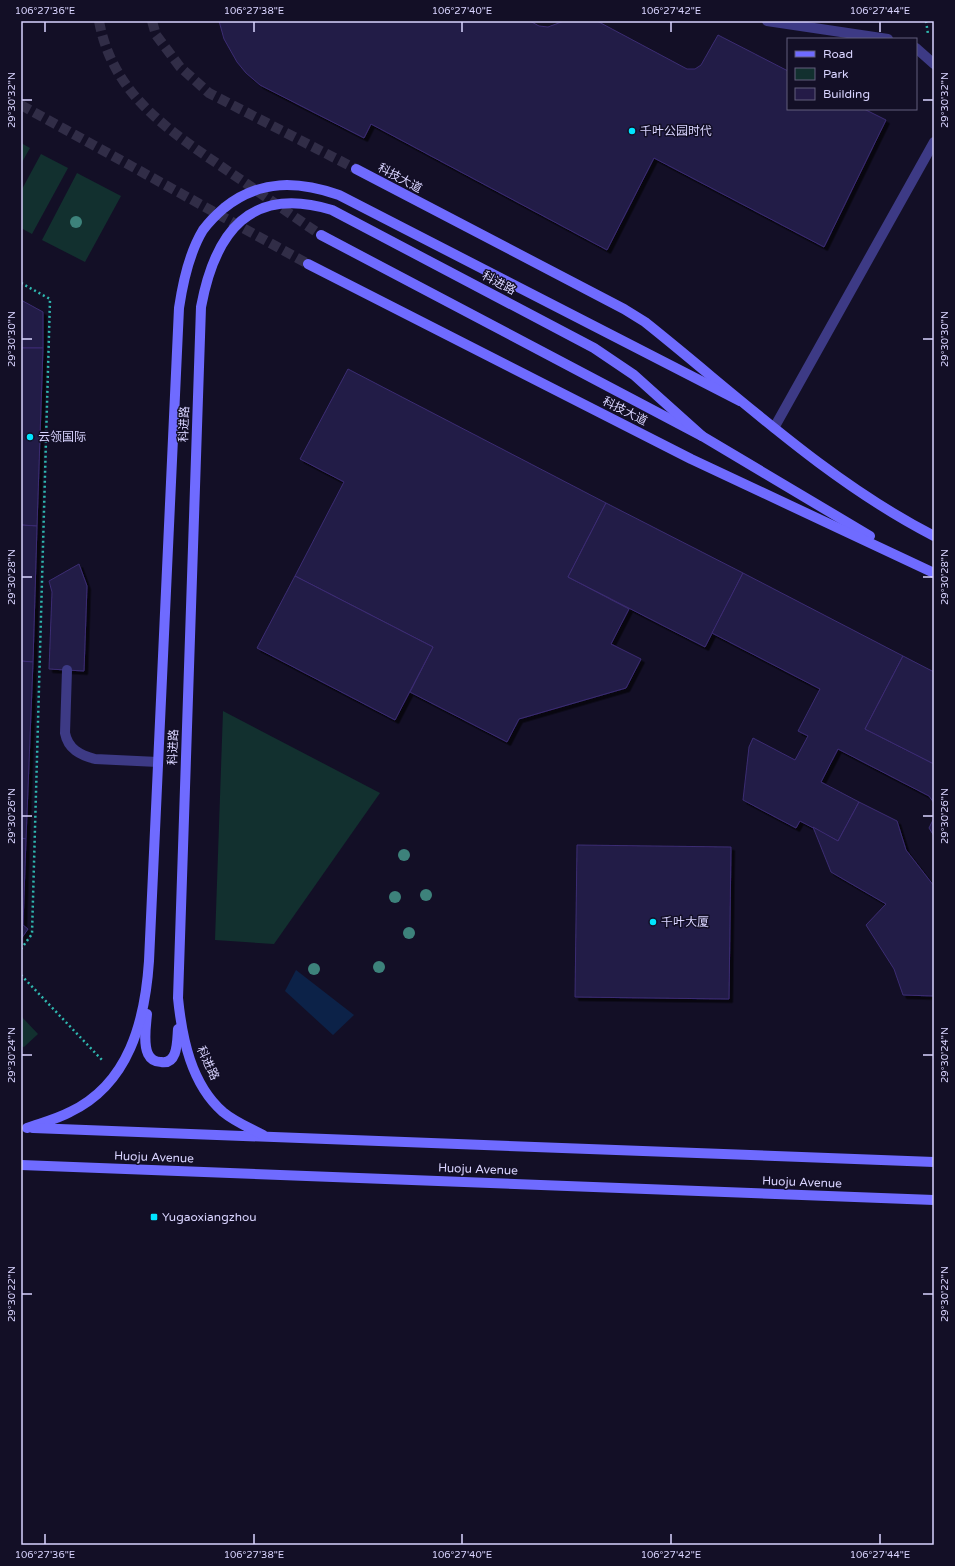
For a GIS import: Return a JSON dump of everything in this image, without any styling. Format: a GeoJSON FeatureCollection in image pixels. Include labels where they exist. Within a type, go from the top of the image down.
{"type":"FeatureCollection","features":[{"type":"Feature","properties":{"kind":"main road","name":"科技大道"},"geometry":{"type":"LineString","coordinates":[[356,169],[624,309],[650,326],[774,428],[863,494],[934,536]]}},
{"type":"Feature","properties":{"kind":"main road"},"geometry":{"type":"LineString","coordinates":[[180,1016],[174,1056],[170,1061],[164,1063],[152,1059],[148,1054],[146,1040],[147,988],[179,308],[182,286],[188,266],[204,229],[218,213],[237,198],[258,188],[279,185],[302,185],[320,188],[339,194],[740,401]]}},
{"type":"Feature","properties":{"kind":"main road","name":"科进路"},"geometry":{"type":"LineString","coordinates":[[263,1136],[223,1112],[213,1101],[194,1070],[187,1052],[180,1016],[178,974],[201,307],[212,262],[232,228],[248,215],[281,204],[300,203],[332,210],[594,348],[634,375],[702,436]]}},
{"type":"Feature","properties":{"kind":"main road"},"geometry":{"type":"LineString","coordinates":[[321,235],[702,436],[918,565]]}},
{"type":"Feature","properties":{"kind":"main road","name":"科技大道"},"geometry":{"type":"LineString","coordinates":[[308,264],[691,459],[934,573]]}},
{"type":"Feature","properties":{"kind":"main road"},"geometry":{"type":"LineString","coordinates":[[24,1128],[70,1113],[89,1102],[107,1086],[122,1068],[132,1047],[140,1022],[147,988]]}},
{"type":"Feature","properties":{"kind":"main road","name":"Huoju Avenue"},"geometry":{"type":"LineString","coordinates":[[24,1128],[934,1162]]}},
{"type":"Feature","properties":{"kind":"main road","name":"Huoju Avenue"},"geometry":{"type":"LineString","coordinates":[[21,1165],[934,1200]]}},
{"type":"Feature","properties":{"kind":"lane"},"geometry":{"type":"LineString","coordinates":[[767,21],[881,38]]}},
{"type":"Feature","properties":{"kind":"lane"},"geometry":{"type":"LineString","coordinates":[[917,49],[934,64]]}},
{"type":"Feature","properties":{"kind":"lane"},"geometry":{"type":"LineString","coordinates":[[774,428],[934,142]]}},
{"type":"Feature","properties":{"kind":"lane"},"geometry":{"type":"LineString","coordinates":[[67,670],[65,733],[67,741],[71,747],[85,756],[95,759],[158,762]]}},
{"type":"Feature","properties":{"kind":"path"},"geometry":{"type":"LineString","coordinates":[[21,283],[50,299],[32,934],[21,949]]}},
{"type":"Feature","properties":{"kind":"path"},"geometry":{"type":"LineString","coordinates":[[21,975],[102,1060]]}},
{"type":"Feature","properties":{"kind":"green space"},"geometry":{"type":"Polygon","coordinates":[[[21,143],[30,148],[21,164],[21,143]]]}},
{"type":"Feature","properties":{"kind":"green space"},"geometry":{"type":"Polygon","coordinates":[[[41,154],[68,168],[32,234],[21,228],[21,191],[41,154]]]}},
{"type":"Feature","properties":{"kind":"green space"},"geometry":{"type":"Polygon","coordinates":[[[77,173],[121,196],[85,262],[42,240],[77,173]]]}},
{"type":"Feature","properties":{"kind":"green space"},"geometry":{"type":"Polygon","coordinates":[[[223,711],[380,793],[274,944],[215,940],[223,711]]]}},
{"type":"Feature","properties":{"kind":"green space"},"geometry":{"type":"Polygon","coordinates":[[[21,1016],[38,1034],[24,1047],[21,1046],[21,1016]]]}},
{"type":"Feature","properties":{"kind":"water"},"geometry":{"type":"Polygon","coordinates":[[[296,970],[354,1015],[333,1035],[285,991],[296,970]]]}},
{"type":"Feature","properties":{"kind":"building","name":"千叶公园时代"},"geometry":{"type":"Polygon","coordinates":[[[219,21],[530,21],[539,26],[548,27],[564,21],[597,21],[687,69],[695,69],[701,65],[718,35],[787,70],[787,110],[866,110],[886,120],[824,247],[654,158],[607,250],[371,124],[364,138],[260,85],[246,73],[237,62],[224,39],[219,21]]]}},
{"type":"Feature","properties":{"kind":"building"},"geometry":{"type":"Polygon","coordinates":[[[21,300],[43,312],[43,348],[21,348],[21,300]]]}},
{"type":"Feature","properties":{"kind":"building","name":"云领国际"},"geometry":{"type":"Polygon","coordinates":[[[21,348],[43,348],[37,526],[21,525],[21,348]]]}},
{"type":"Feature","properties":{"kind":"building"},"geometry":{"type":"Polygon","coordinates":[[[348,369],[606,503],[568,577],[629,609],[611,644],[641,659],[626,688],[519,719],[507,742],[410,692],[433,647],[295,576],[344,482],[300,459],[348,369]]]}},
{"type":"Feature","properties":{"kind":"building"},"geometry":{"type":"Polygon","coordinates":[[[606,503],[743,573],[705,647],[568,577],[606,503]]]}},
{"type":"Feature","properties":{"kind":"building"},"geometry":{"type":"Polygon","coordinates":[[[21,525],[37,526],[33,662],[21,661],[21,525]]]}},
{"type":"Feature","properties":{"kind":"building"},"geometry":{"type":"Polygon","coordinates":[[[79,564],[87,586],[84,671],[49,669],[52,592],[49,581],[79,564]]]}},
{"type":"Feature","properties":{"kind":"building"},"geometry":{"type":"Polygon","coordinates":[[[743,573],[903,656],[865,729],[934,764],[934,803],[929,796],[838,749],[821,782],[859,802],[838,841],[800,821],[796,828],[743,800],[749,747],[753,738],[795,760],[808,736],[798,731],[820,689],[712,633],[743,573]]]}},
{"type":"Feature","properties":{"kind":"building"},"geometry":{"type":"Polygon","coordinates":[[[295,576],[433,647],[395,720],[257,648],[295,576]]]}},
{"type":"Feature","properties":{"kind":"building"},"geometry":{"type":"Polygon","coordinates":[[[903,656],[934,672],[934,764],[865,729],[903,656]]]}},
{"type":"Feature","properties":{"kind":"building"},"geometry":{"type":"Polygon","coordinates":[[[21,661],[33,662],[26,839],[21,838],[21,661]]]}},
{"type":"Feature","properties":{"kind":"building"},"geometry":{"type":"Polygon","coordinates":[[[859,802],[897,821],[906,850],[934,886],[934,996],[903,995],[894,969],[866,925],[886,904],[831,872],[813,827],[838,841],[859,802]]]}},
{"type":"Feature","properties":{"kind":"building"},"geometry":{"type":"Polygon","coordinates":[[[934,818],[934,836],[929,828],[934,818]]]}},
{"type":"Feature","properties":{"kind":"building"},"geometry":{"type":"Polygon","coordinates":[[[21,838],[26,839],[23,925],[28,929],[21,939],[21,838]]]}},
{"type":"Feature","properties":{"kind":"building","name":"千叶大厦"},"geometry":{"type":"Polygon","coordinates":[[[577,845],[731,847],[729,999],[575,997],[577,845]]]}},
{"type":"Feature","properties":{"kind":"tunnel"},"geometry":{"type":"LineString","coordinates":[[99,21],[106,47],[117,70],[131,91],[147,109],[165,126],[185,141],[321,235]]}},
{"type":"Feature","properties":{"kind":"tunnel"},"geometry":{"type":"LineString","coordinates":[[152,21],[156,35],[180,67],[209,93],[356,169]]}},
{"type":"Feature","properties":{"kind":"tunnel"},"geometry":{"type":"LineString","coordinates":[[21,105],[308,264]]}},
{"type":"Feature","properties":{"kind":"place","name":"千叶公园时代"},"geometry":{"type":"Point","coordinates":[632,131]}},
{"type":"Feature","properties":{"kind":"place","name":"云领国际"},"geometry":{"type":"Point","coordinates":[30,437]}},
{"type":"Feature","properties":{"kind":"place","name":"千叶大厦"},"geometry":{"type":"Point","coordinates":[653,922]}},
{"type":"Feature","properties":{"kind":"place","name":"Yugaoxiangzhou"},"geometry":{"type":"Point","coordinates":[154,1217]}}]}
